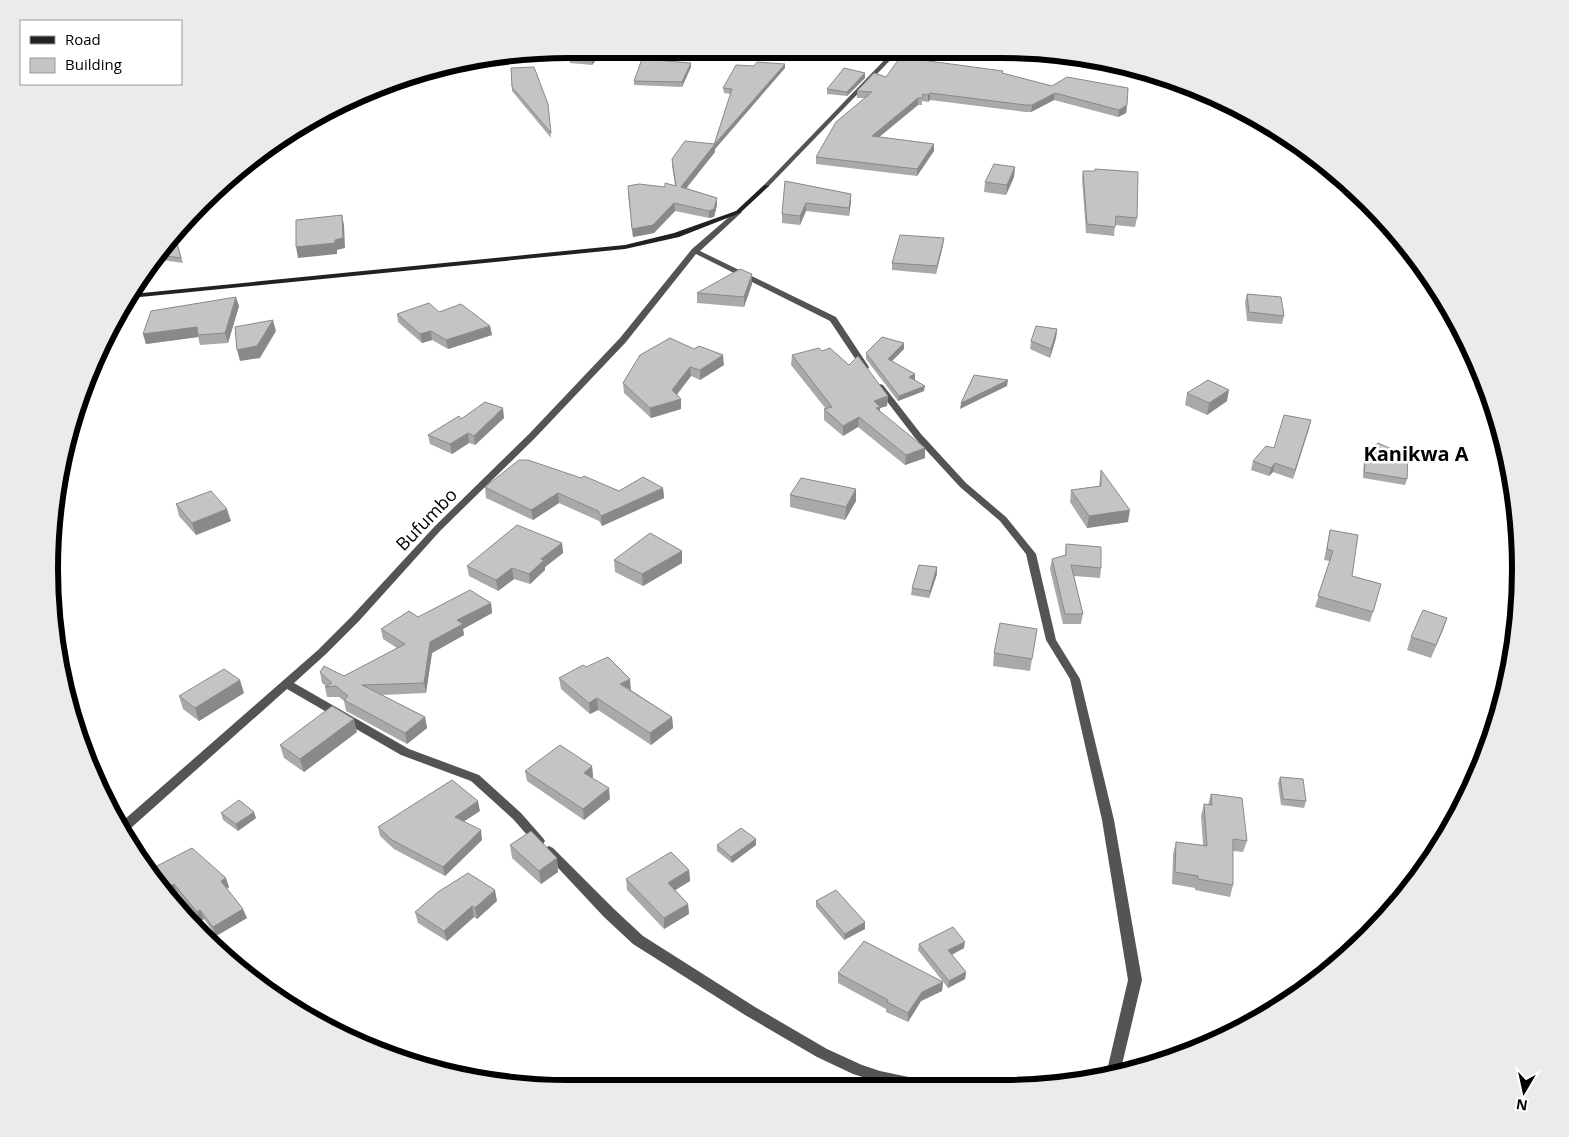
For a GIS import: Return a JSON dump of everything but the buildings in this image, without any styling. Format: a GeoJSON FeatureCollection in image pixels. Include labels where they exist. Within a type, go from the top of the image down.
{"type":"FeatureCollection","features":[{"type":"Feature","properties":{"kind":"street"},"geometry":{"type":"LineString","coordinates":[[137,295],[625,247],[676,235],[738,212],[766,186],[889,58]]}},
{"type":"Feature","properties":{"kind":"street","name":"Bufumbo"},"geometry":{"type":"LineString","coordinates":[[127,825],[355,619],[438,528],[545,422],[623,340],[695,251],[738,212]]}},
{"type":"Feature","properties":{"kind":"street"},"geometry":{"type":"LineString","coordinates":[[695,251],[833,319],[845,340],[918,436],[963,486],[1003,519],[1031,554],[1051,640],[1075,679],[1108,820],[1135,980],[1115,1066]]}},
{"type":"Feature","properties":{"kind":"street"},"geometry":{"type":"LineString","coordinates":[[286,683],[405,752],[475,778],[517,816],[588,893],[638,940],[750,1011],[822,1053],[858,1070],[891,1080]]}},
{"type":"Feature","properties":{"kind":"district","name":"Kanikwa A"},"geometry":{"type":"Point","coordinates":[1416,453]}}]}
